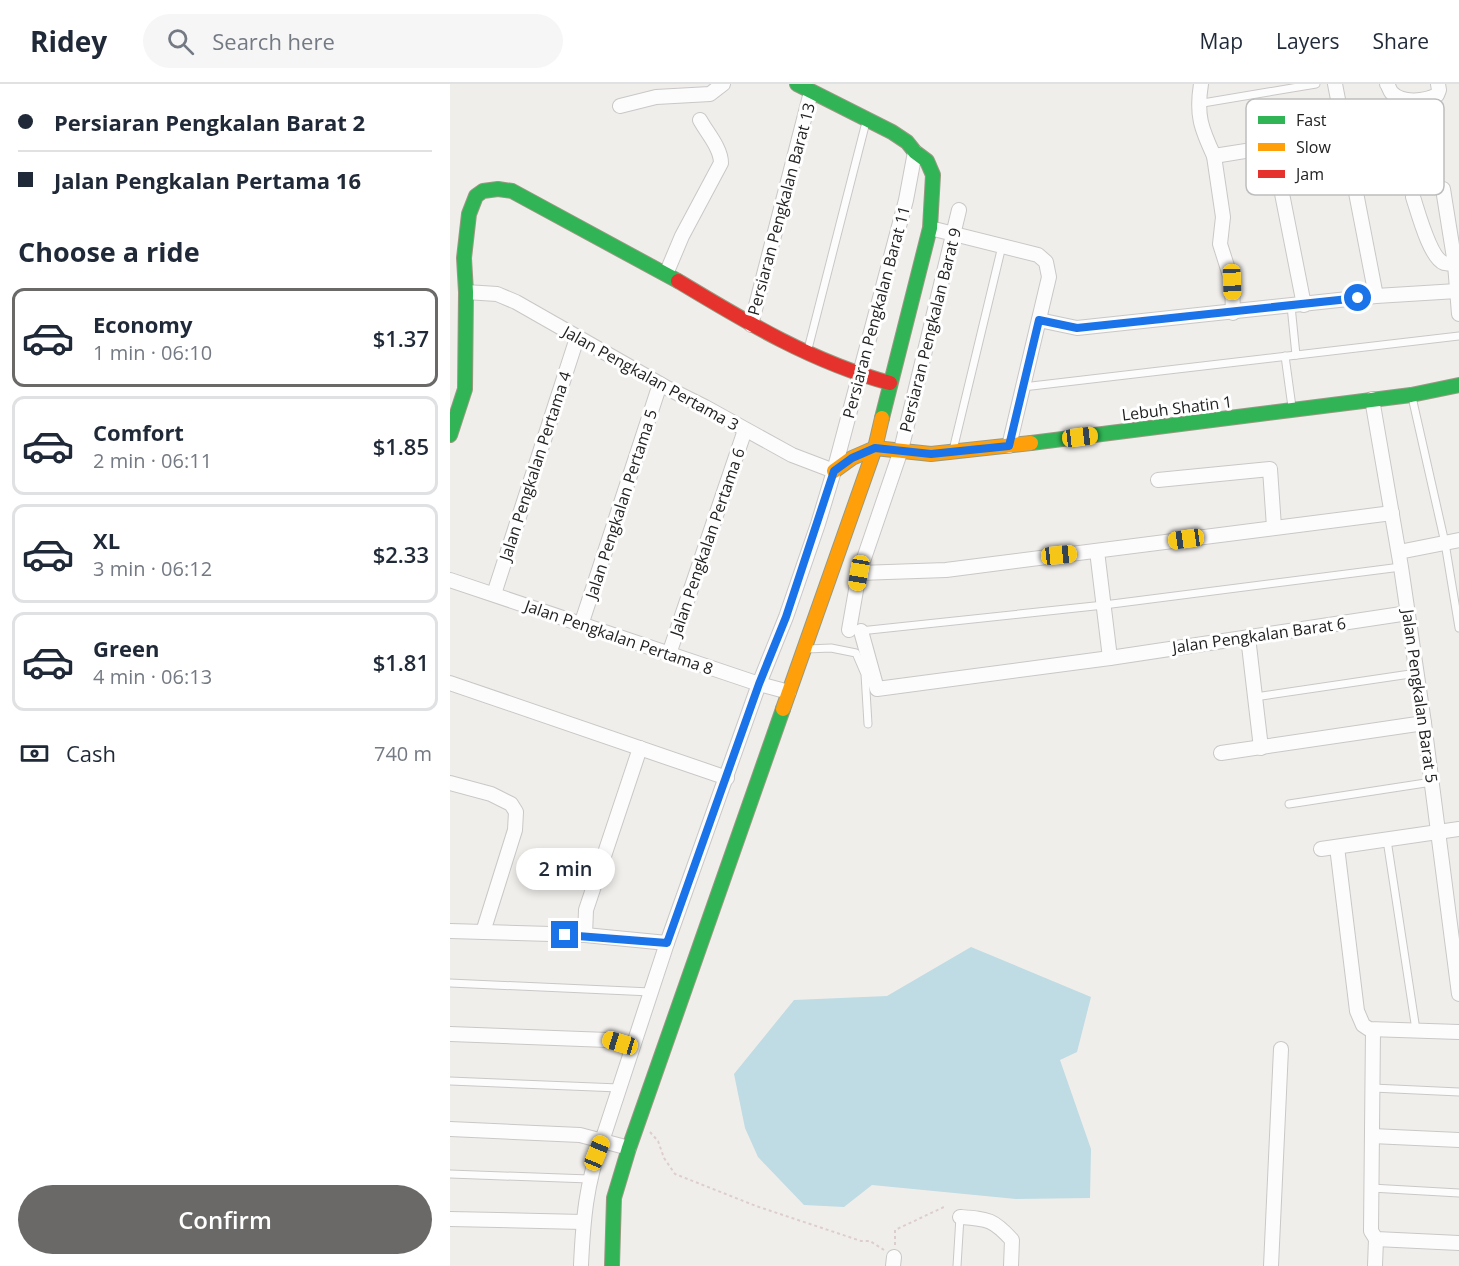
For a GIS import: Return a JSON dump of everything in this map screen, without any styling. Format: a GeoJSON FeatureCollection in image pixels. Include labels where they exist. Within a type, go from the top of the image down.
{"type":"FeatureCollection","features":[{"type":"Feature","properties":{"kind":"street"},"geometry":{"type":"LineString","coordinates":[[620,106],[656,97],[710,94],[723,84]]}},
{"type":"Feature","properties":{"kind":"street"},"geometry":{"type":"LineString","coordinates":[[612,1266],[614,1198],[629,1148],[875,448],[930,228],[933,175],[927,161],[907,142],[797,84]]}},
{"type":"Feature","properties":{"kind":"street"},"geometry":{"type":"LineString","coordinates":[[1201,84],[1197,104],[1202,130],[1214,156],[1223,217],[1220,244],[1232,282],[1233,313]]}},
{"type":"Feature","properties":{"kind":"street"},"geometry":{"type":"LineString","coordinates":[[1335,84],[1338,99]]}},
{"type":"Feature","properties":{"kind":"street"},"geometry":{"type":"LineString","coordinates":[[1387,84],[1391,93],[1400,98],[1409,99]]}},
{"type":"Feature","properties":{"kind":"street"},"geometry":{"type":"LineString","coordinates":[[1430,99],[1437,96],[1438,84]]}},
{"type":"Feature","properties":{"kind":"street","name":"Persiaran Pengkalan Barat 13"},"geometry":{"type":"LineString","coordinates":[[751,325],[811,92]]}},
{"type":"Feature","properties":{"kind":"street"},"geometry":{"type":"LineString","coordinates":[[666,274],[682,236],[721,163],[721,157],[700,120]]}},
{"type":"Feature","properties":{"kind":"street","name":"Persiaran Pengkalan Barat 11"},"geometry":{"type":"LineString","coordinates":[[581,1265],[583,1222],[589,1179],[667,943],[759,684],[786,617],[834,471],[906,200],[915,152]]}},
{"type":"Feature","properties":{"kind":"street"},"geometry":{"type":"LineString","coordinates":[[1214,156],[1246,152]]}},
{"type":"Feature","properties":{"kind":"street"},"geometry":{"type":"LineString","coordinates":[[451,427],[465,389],[464,243],[476,196],[483,191],[502,188],[512,191],[666,274],[806,355],[859,376],[890,383]]}},
{"type":"Feature","properties":{"kind":"street"},"geometry":{"type":"LineString","coordinates":[[1444,194],[1457,264],[1459,314]]}},
{"type":"Feature","properties":{"kind":"street"},"geometry":{"type":"LineString","coordinates":[[1280,195],[1297,305]]}},
{"type":"Feature","properties":{"kind":"street"},"geometry":{"type":"LineString","coordinates":[[1357,195],[1376,296]]}},
{"type":"Feature","properties":{"kind":"street"},"geometry":{"type":"LineString","coordinates":[[1413,197],[1438,259],[1444,263],[1457,264]]}},
{"type":"Feature","properties":{"kind":"street","name":"Persiaran Pengkalan Barat 9"},"geometry":{"type":"LineString","coordinates":[[855,631],[859,573],[901,450],[959,210]]}},
{"type":"Feature","properties":{"kind":"street"},"geometry":{"type":"LineString","coordinates":[[930,228],[1038,255],[1046,262],[1049,277],[1009,446]]}},
{"type":"Feature","properties":{"kind":"street"},"geometry":{"type":"LineString","coordinates":[[1039,320],[1077,328],[1376,296],[1457,291]]}},
{"type":"Feature","properties":{"kind":"street","name":"Jalan Pengkalan Pertama 3"},"geometry":{"type":"LineString","coordinates":[[466,292],[497,294],[516,302],[745,430],[813,464],[834,471]]}},
{"type":"Feature","properties":{"kind":"street","name":"Jalan Pengkalan Pertama 4"},"geometry":{"type":"LineString","coordinates":[[494,594],[577,338]]}},
{"type":"Feature","properties":{"kind":"street","name":"Jalan Pengkalan Pertama 5"},"geometry":{"type":"LineString","coordinates":[[581,625],[660,384]]}},
{"type":"Feature","properties":{"kind":"street","name":"Lebuh Shatin 1"},"geometry":{"type":"LineString","coordinates":[[834,471],[852,458],[875,448],[931,454],[952,453],[1411,395],[1459,385]]}},
{"type":"Feature","properties":{"kind":"street","name":"Jalan Pengkalan Barat 5"},"geometry":{"type":"LineString","coordinates":[[1372,399],[1399,552],[1417,673],[1459,994]]}},
{"type":"Feature","properties":{"kind":"street","name":"Jalan Pengkalan Pertama 6"},"geometry":{"type":"LineString","coordinates":[[669,654],[745,430]]}},
{"type":"Feature","properties":{"kind":"street"},"geometry":{"type":"LineString","coordinates":[[1158,480],[1270,469],[1274,527]]}},
{"type":"Feature","properties":{"kind":"street"},"geometry":{"type":"LineString","coordinates":[[859,573],[946,570],[1392,513]]}},
{"type":"Feature","properties":{"kind":"street"},"geometry":{"type":"LineString","coordinates":[[1399,552],[1452,542]]}},
{"type":"Feature","properties":{"kind":"street"},"geometry":{"type":"LineString","coordinates":[[1097,551],[1110,658]]}},
{"type":"Feature","properties":{"kind":"street","name":"Jalan Pengkalan Pertama 8"},"geometry":{"type":"LineString","coordinates":[[450,580],[759,684],[789,692]]}},
{"type":"Feature","properties":{"kind":"street","name":"Jalan Pengkalan Barat 6"},"geometry":{"type":"LineString","coordinates":[[855,631],[877,688],[1110,658],[1408,613]]}},
{"type":"Feature","properties":{"kind":"street"},"geometry":{"type":"LineString","coordinates":[[1248,637],[1261,748]]}},
{"type":"Feature","properties":{"kind":"street"},"geometry":{"type":"LineString","coordinates":[[450,683],[727,778]]}},
{"type":"Feature","properties":{"kind":"street"},"geometry":{"type":"LineString","coordinates":[[1221,753],[1424,723]]}},
{"type":"Feature","properties":{"kind":"street"},"geometry":{"type":"LineString","coordinates":[[585,935],[586,910],[640,748]]}},
{"type":"Feature","properties":{"kind":"street"},"geometry":{"type":"LineString","coordinates":[[450,783],[491,794],[511,804],[516,812],[515,830],[483,932]]}},
{"type":"Feature","properties":{"kind":"street"},"geometry":{"type":"LineString","coordinates":[[1321,849],[1459,829]]}},
{"type":"Feature","properties":{"kind":"street"},"geometry":{"type":"LineString","coordinates":[[1337,847],[1357,1011],[1363,1025],[1371,1030],[1459,1032]]}},
{"type":"Feature","properties":{"kind":"street"},"geometry":{"type":"LineString","coordinates":[[450,931],[585,935],[667,943]]}},
{"type":"Feature","properties":{"kind":"street"},"geometry":{"type":"LineString","coordinates":[[1371,1030],[1373,1088],[1371,1231],[1374,1238],[1375,1266]]}},
{"type":"Feature","properties":{"kind":"street"},"geometry":{"type":"LineString","coordinates":[[450,1034],[608,1040],[632,1047]]}},
{"type":"Feature","properties":{"kind":"street"},"geometry":{"type":"LineString","coordinates":[[1271,1266],[1281,1049]]}},
{"type":"Feature","properties":{"kind":"street"},"geometry":{"type":"LineString","coordinates":[[450,1129],[580,1136],[629,1148]]}},
{"type":"Feature","properties":{"kind":"street"},"geometry":{"type":"LineString","coordinates":[[1372,1136],[1459,1140]]}},
{"type":"Feature","properties":{"kind":"street"},"geometry":{"type":"LineString","coordinates":[[960,1217],[993,1221],[998,1225],[1012,1239],[1011,1266]]}},
{"type":"Feature","properties":{"kind":"street"},"geometry":{"type":"LineString","coordinates":[[450,1218],[583,1222]]}},
{"type":"Feature","properties":{"kind":"street"},"geometry":{"type":"LineString","coordinates":[[1374,1238],[1459,1243]]}},
{"type":"Feature","properties":{"kind":"lane"},"geometry":{"type":"LineString","coordinates":[[1197,104],[1316,84]]}},
{"type":"Feature","properties":{"kind":"lane"},"geometry":{"type":"LineString","coordinates":[[806,355],[866,120]]}},
{"type":"Feature","properties":{"kind":"lane"},"geometry":{"type":"LineString","coordinates":[[952,453],[1002,246]]}},
{"type":"Feature","properties":{"kind":"lane"},"geometry":{"type":"LineString","coordinates":[[1296,355],[1297,305]]}},
{"type":"Feature","properties":{"kind":"lane"},"geometry":{"type":"LineString","coordinates":[[1023,387],[1459,336]]}},
{"type":"Feature","properties":{"kind":"lane"},"geometry":{"type":"LineString","coordinates":[[1285,356],[1293,410]]}},
{"type":"Feature","properties":{"kind":"lane"},"geometry":{"type":"LineString","coordinates":[[1411,395],[1452,542],[1459,628]]}},
{"type":"Feature","properties":{"kind":"lane"},"geometry":{"type":"LineString","coordinates":[[855,631],[1104,605],[1401,567]]}},
{"type":"Feature","properties":{"kind":"lane"},"geometry":{"type":"LineString","coordinates":[[805,649],[831,648],[856,652],[865,674],[868,724]]}},
{"type":"Feature","properties":{"kind":"lane"},"geometry":{"type":"LineString","coordinates":[[1256,697],[1417,673]]}},
{"type":"Feature","properties":{"kind":"lane"},"geometry":{"type":"LineString","coordinates":[[1289,804],[1432,782]]}},
{"type":"Feature","properties":{"kind":"lane"},"geometry":{"type":"LineString","coordinates":[[1387,840],[1416,1030]]}},
{"type":"Feature","properties":{"kind":"lane"},"geometry":{"type":"LineString","coordinates":[[450,983],[651,992]]}},
{"type":"Feature","properties":{"kind":"lane"},"geometry":{"type":"LineString","coordinates":[[450,1081],[619,1088]]}},
{"type":"Feature","properties":{"kind":"lane"},"geometry":{"type":"LineString","coordinates":[[1373,1088],[1459,1092]]}},
{"type":"Feature","properties":{"kind":"lane"},"geometry":{"type":"LineString","coordinates":[[450,1174],[589,1179]]}},
{"type":"Feature","properties":{"kind":"lane"},"geometry":{"type":"LineString","coordinates":[[1371,1188],[1459,1194]]}},
{"type":"Feature","properties":{"kind":"lane"},"geometry":{"type":"LineString","coordinates":[[957,1266],[960,1217]]}},
{"type":"Feature","properties":{"kind":"path"},"geometry":{"type":"LineString","coordinates":[[636,1128],[648,1130],[658,1141],[664,1158],[675,1174],[756,1206],[861,1241],[870,1241],[894,1261]]}},
{"type":"Feature","properties":{"kind":"path"},"geometry":{"type":"LineString","coordinates":[[894,1261],[895,1230],[946,1206]]}},
{"type":"Feature","properties":{"kind":"water"},"geometry":{"type":"Polygon","coordinates":[[[971,947],[1091,997],[1077,1052],[1060,1060],[1091,1149],[1090,1198],[1016,1199],[872,1185],[844,1207],[804,1205],[758,1157],[745,1128],[734,1074],[794,1000],[887,996],[971,947]]]}},
{"type":"Feature","properties":{"kind":"traffic: fast"},"geometry":{"type":"LineString","coordinates":[[797,84],[892,132],[907,142],[927,161],[933,175],[930,228],[882,418]]}},
{"type":"Feature","properties":{"kind":"traffic: fast"},"geometry":{"type":"LineString","coordinates":[[450,435],[465,389],[464,258],[469,214],[476,196],[483,191],[498,189],[512,191],[678,281]]}},
{"type":"Feature","properties":{"kind":"traffic: fast"},"geometry":{"type":"LineString","coordinates":[[1031,443],[1411,395],[1459,385]]}},
{"type":"Feature","properties":{"kind":"traffic: fast"},"geometry":{"type":"LineString","coordinates":[[612,1266],[614,1198],[629,1148],[783,709]]}},
{"type":"Feature","properties":{"kind":"traffic: slow"},"geometry":{"type":"LineString","coordinates":[[783,709],[875,448],[882,418]]}},
{"type":"Feature","properties":{"kind":"traffic: slow"},"geometry":{"type":"LineString","coordinates":[[834,471],[852,458],[875,448],[931,454],[1031,443]]}},
{"type":"Feature","properties":{"kind":"traffic: jam"},"geometry":{"type":"LineString","coordinates":[[678,281],[780,340],[834,364],[890,383]]}},
{"type":"Feature","properties":{"kind":"route"},"geometry":{"type":"LineString","coordinates":[[565,935],[667,943],[759,684],[786,617],[834,471],[852,458],[875,448],[931,454],[1009,446],[1039,320],[1077,328],[1358,298]]}}]}
